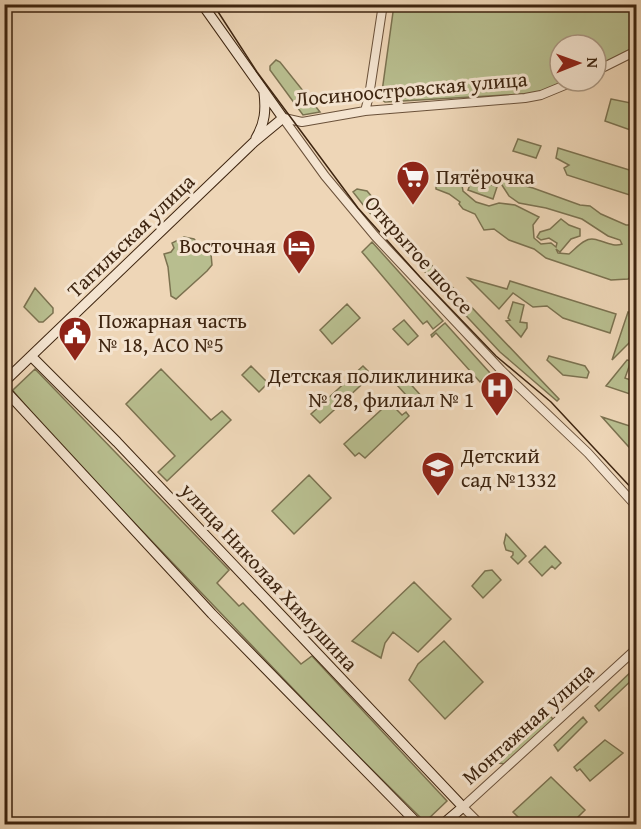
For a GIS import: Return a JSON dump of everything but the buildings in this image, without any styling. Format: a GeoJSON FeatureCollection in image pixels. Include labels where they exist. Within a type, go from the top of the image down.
{"type":"FeatureCollection","features":[{"type":"Feature","properties":{"kind":"main road","name":"Открытое шоссе"},"geometry":{"type":"LineString","coordinates":[[202,4],[283,118]]}},
{"type":"Feature","properties":{"kind":"main road"},"geometry":{"type":"LineString","coordinates":[[254,142],[266,113],[264,92]]}},
{"type":"Feature","properties":{"kind":"main road","name":"Тагильская улица"},"geometry":{"type":"LineString","coordinates":[[4,382],[254,142],[283,118]]}},
{"type":"Feature","properties":{"kind":"main road","name":"улица Николая Химушина"},"geometry":{"type":"LineString","coordinates":[[31,356],[117,442],[463,807]]}},
{"type":"Feature","properties":{"kind":"main road"},"geometry":{"type":"LineString","coordinates":[[4,389],[209,611],[418,825]]}},
{"type":"Feature","properties":{"kind":"main road","name":"Монтажная улица"},"geometry":{"type":"LineString","coordinates":[[443,825],[463,807]]}},
{"type":"Feature","properties":{"kind":"street"},"geometry":{"type":"LineString","coordinates":[[365,111],[383,4]]}},
{"type":"Feature","properties":{"kind":"street"},"geometry":{"type":"LineString","coordinates":[[608,65],[636,51]]}},
{"type":"Feature","properties":{"kind":"street","name":"Лосиноостровская улица"},"geometry":{"type":"LineString","coordinates":[[283,118],[302,122],[365,111],[525,98],[548,92]]}},
{"type":"Feature","properties":{"kind":"street","name":"Открытое шоссе"},"geometry":{"type":"LineString","coordinates":[[283,118],[322,173],[375,236],[501,370],[588,453],[636,506]]}},
{"type":"Feature","properties":{"kind":"street","name":"Монтажная улица"},"geometry":{"type":"LineString","coordinates":[[463,807],[636,649]]}},
{"type":"Feature","properties":{"kind":"street","name":"улица Николая Химушина"},"geometry":{"type":"LineString","coordinates":[[463,807],[480,825]]}},
{"type":"Feature","properties":{"kind":"green space"},"geometry":{"type":"Polygon","coordinates":[[[394,5],[636,5],[636,48],[608,61],[608,33],[548,33],[548,90],[542,93],[385,102],[381,99],[394,5]]]}},
{"type":"Feature","properties":{"kind":"green space"},"geometry":{"type":"Polygon","coordinates":[[[276,60],[320,112],[303,115],[270,70],[270,66],[276,60]]]}},
{"type":"Feature","properties":{"kind":"green space"},"geometry":{"type":"Polygon","coordinates":[[[611,99],[636,104],[636,132],[605,121],[611,99]]]}},
{"type":"Feature","properties":{"kind":"green space"},"geometry":{"type":"Polygon","coordinates":[[[518,139],[541,146],[536,158],[513,151],[518,139]]]}},
{"type":"Feature","properties":{"kind":"green space"},"geometry":{"type":"Polygon","coordinates":[[[558,148],[636,172],[636,197],[567,175],[564,168],[569,165],[556,158],[558,148]]]}},
{"type":"Feature","properties":{"kind":"green space"},"geometry":{"type":"Polygon","coordinates":[[[449,176],[461,179],[463,191],[476,202],[489,206],[499,203],[515,205],[539,217],[533,225],[534,238],[541,244],[551,243],[556,247],[557,243],[549,238],[541,240],[537,237],[540,232],[550,229],[561,219],[580,229],[580,236],[571,239],[560,252],[556,249],[558,253],[569,254],[589,239],[613,245],[622,244],[620,240],[608,236],[582,219],[546,208],[519,203],[509,196],[500,182],[502,180],[533,188],[580,205],[590,206],[601,214],[626,225],[636,225],[636,267],[633,275],[628,279],[611,280],[546,258],[534,249],[509,240],[494,229],[484,230],[475,214],[463,209],[460,202],[449,194],[436,189],[436,186],[449,176]]]}},
{"type":"Feature","properties":{"kind":"green space"},"geometry":{"type":"Polygon","coordinates":[[[473,177],[497,187],[493,199],[468,190],[473,177]]]}},
{"type":"Feature","properties":{"kind":"green space"},"geometry":{"type":"Polygon","coordinates":[[[357,189],[367,191],[419,252],[559,399],[557,401],[500,352],[368,211],[353,192],[357,189]]]}},
{"type":"Feature","properties":{"kind":"green space"},"geometry":{"type":"Polygon","coordinates":[[[184,237],[194,239],[201,247],[214,242],[220,245],[218,251],[211,254],[212,265],[176,299],[171,296],[168,267],[164,254],[171,252],[174,248],[172,243],[184,237]]]}},
{"type":"Feature","properties":{"kind":"green space"},"geometry":{"type":"Polygon","coordinates":[[[372,242],[443,321],[433,329],[427,321],[423,324],[362,252],[372,242]]]}},
{"type":"Feature","properties":{"kind":"green space"},"geometry":{"type":"Polygon","coordinates":[[[468,278],[507,289],[510,281],[616,314],[610,333],[563,318],[547,306],[533,307],[513,293],[499,309],[468,278]]]}},
{"type":"Feature","properties":{"kind":"green space"},"geometry":{"type":"Polygon","coordinates":[[[35,288],[53,308],[53,313],[43,322],[39,322],[24,307],[35,288]]]}},
{"type":"Feature","properties":{"kind":"green space"},"geometry":{"type":"Polygon","coordinates":[[[513,302],[524,305],[520,322],[527,323],[527,328],[521,337],[506,321],[510,320],[508,318],[513,302]]]}},
{"type":"Feature","properties":{"kind":"green space"},"geometry":{"type":"Polygon","coordinates":[[[347,304],[360,318],[332,344],[320,330],[347,304]]]}},
{"type":"Feature","properties":{"kind":"green space"},"geometry":{"type":"Polygon","coordinates":[[[628,312],[636,316],[636,336],[612,360],[628,312]]]}},
{"type":"Feature","properties":{"kind":"green space"},"geometry":{"type":"Polygon","coordinates":[[[404,320],[418,336],[408,345],[393,329],[404,320]]]}},
{"type":"Feature","properties":{"kind":"green space"},"geometry":{"type":"Polygon","coordinates":[[[445,323],[490,373],[480,382],[436,333],[432,337],[431,335],[445,323]]]}},
{"type":"Feature","properties":{"kind":"green space"},"geometry":{"type":"Polygon","coordinates":[[[549,356],[585,366],[589,372],[587,378],[563,375],[547,360],[549,356]]]}},
{"type":"Feature","properties":{"kind":"green space"},"geometry":{"type":"Polygon","coordinates":[[[627,360],[631,361],[625,378],[636,382],[636,396],[606,386],[627,360]]]}},
{"type":"Feature","properties":{"kind":"green space"},"geometry":{"type":"Polygon","coordinates":[[[251,366],[268,383],[259,392],[242,375],[251,366]]]}},
{"type":"Feature","properties":{"kind":"green space"},"geometry":{"type":"Polygon","coordinates":[[[363,366],[372,375],[320,423],[311,414],[363,366]]]}},
{"type":"Feature","properties":{"kind":"green space"},"geometry":{"type":"Polygon","coordinates":[[[35,369],[229,570],[217,583],[239,606],[243,603],[301,664],[312,656],[447,801],[425,822],[346,744],[57,442],[13,390],[35,369]]]}},
{"type":"Feature","properties":{"kind":"green space"},"geometry":{"type":"Polygon","coordinates":[[[161,369],[211,420],[222,411],[231,420],[167,481],[158,472],[175,456],[126,404],[161,369]]]}},
{"type":"Feature","properties":{"kind":"green space"},"geometry":{"type":"Polygon","coordinates":[[[405,378],[424,399],[416,406],[397,385],[405,378]]]}},
{"type":"Feature","properties":{"kind":"green space"},"geometry":{"type":"Polygon","coordinates":[[[393,399],[398,404],[395,408],[402,415],[406,412],[409,416],[365,458],[359,453],[355,456],[344,444],[393,399]]]}},
{"type":"Feature","properties":{"kind":"green space"},"geometry":{"type":"Polygon","coordinates":[[[602,417],[636,428],[636,455],[602,417]]]}},
{"type":"Feature","properties":{"kind":"green space"},"geometry":{"type":"Polygon","coordinates":[[[309,475],[331,498],[294,534],[272,511],[309,475]]]}},
{"type":"Feature","properties":{"kind":"green space"},"geometry":{"type":"Polygon","coordinates":[[[506,534],[526,556],[518,564],[511,557],[513,552],[506,550],[504,543],[506,534]]]}},
{"type":"Feature","properties":{"kind":"green space"},"geometry":{"type":"Polygon","coordinates":[[[545,546],[561,563],[555,569],[552,566],[542,576],[529,562],[545,546]]]}},
{"type":"Feature","properties":{"kind":"green space"},"geometry":{"type":"Polygon","coordinates":[[[492,570],[501,580],[483,598],[472,586],[485,571],[492,570]]]}},
{"type":"Feature","properties":{"kind":"green space"},"geometry":{"type":"Polygon","coordinates":[[[414,582],[451,619],[418,652],[393,632],[385,643],[381,658],[352,641],[414,582]]]}},
{"type":"Feature","properties":{"kind":"green space"},"geometry":{"type":"Polygon","coordinates":[[[444,641],[483,682],[445,719],[409,680],[418,664],[444,641]]]}},
{"type":"Feature","properties":{"kind":"green space"},"geometry":{"type":"Polygon","coordinates":[[[636,667],[636,676],[599,711],[595,706],[636,667]]]}},
{"type":"Feature","properties":{"kind":"green space"},"geometry":{"type":"Polygon","coordinates":[[[549,715],[554,720],[506,764],[497,763],[549,715]]]}},
{"type":"Feature","properties":{"kind":"green space"},"geometry":{"type":"Polygon","coordinates":[[[583,717],[587,722],[558,751],[554,745],[583,717]]]}},
{"type":"Feature","properties":{"kind":"green space"},"geometry":{"type":"Polygon","coordinates":[[[605,740],[623,753],[590,781],[580,769],[577,771],[574,767],[605,740]]]}},
{"type":"Feature","properties":{"kind":"green space"},"geometry":{"type":"Polygon","coordinates":[[[551,777],[585,810],[571,824],[525,824],[513,812],[551,777]]]}},
{"type":"Feature","properties":{"kind":"tram line"},"geometry":{"type":"LineString","coordinates":[[213,4],[257,72],[358,208],[496,356],[551,402],[636,493]]}},
{"type":"Feature","properties":{"kind":"place","name":"Пятёрочка"},"geometry":{"type":"Point","coordinates":[413,206]}},
{"type":"Feature","properties":{"kind":"place","name":"Восточная"},"geometry":{"type":"Point","coordinates":[299,275]}},
{"type":"Feature","properties":{"kind":"place","name":"Пожарная часть № 18, АСО №5"},"geometry":{"type":"Point","coordinates":[75,362]}},
{"type":"Feature","properties":{"kind":"place","name":"Детская поликлиника № 28, филиал № 1"},"geometry":{"type":"Point","coordinates":[497,417]}},
{"type":"Feature","properties":{"kind":"place","name":"Детский сад №1332"},"geometry":{"type":"Point","coordinates":[438,497]}}]}
